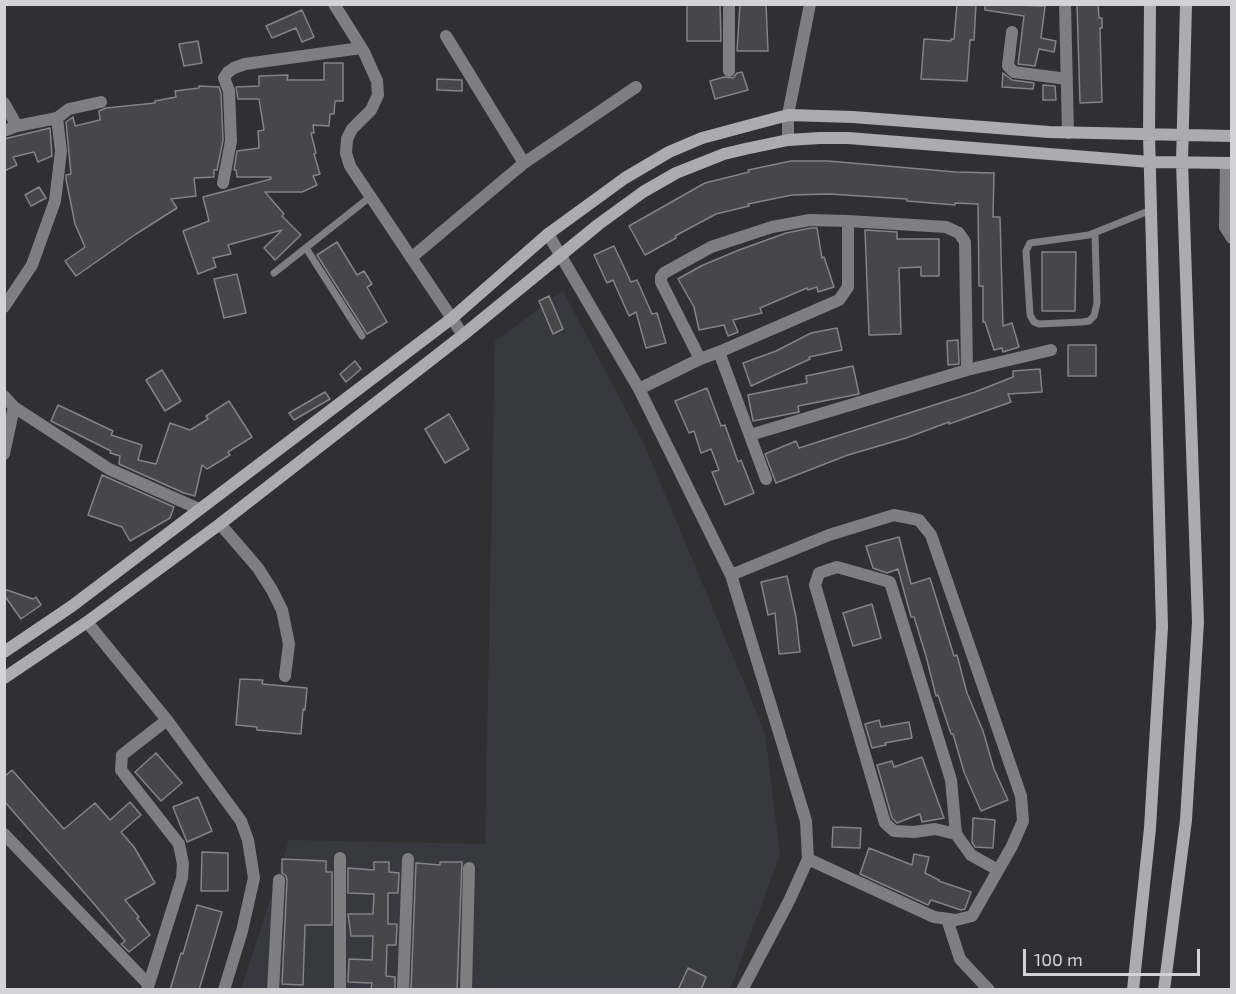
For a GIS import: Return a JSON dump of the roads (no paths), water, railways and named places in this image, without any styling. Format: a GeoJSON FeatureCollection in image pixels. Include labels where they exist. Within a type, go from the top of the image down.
{"type":"FeatureCollection","features":[{"type":"Feature","properties":{"kind":"street"},"geometry":{"type":"LineString","coordinates":[[334,4],[361,48],[377,81],[378,95],[371,110],[352,129],[347,139],[346,153],[350,166],[463,335]]}},
{"type":"Feature","properties":{"kind":"street"},"geometry":{"type":"LineString","coordinates":[[729,4],[729,71]]}},
{"type":"Feature","properties":{"kind":"street"},"geometry":{"type":"LineString","coordinates":[[788,140],[788,115],[810,4]]}},
{"type":"Feature","properties":{"kind":"street"},"geometry":{"type":"LineString","coordinates":[[1065,4],[1068,132]]}},
{"type":"Feature","properties":{"kind":"street"},"geometry":{"type":"LineString","coordinates":[[1133,990],[1150,828],[1162,627],[1149,135],[1150,4]]}},
{"type":"Feature","properties":{"kind":"street"},"geometry":{"type":"LineString","coordinates":[[1164,990],[1186,820],[1198,622],[1182,162],[1186,4]]}},
{"type":"Feature","properties":{"kind":"street"},"geometry":{"type":"LineString","coordinates":[[1012,32],[1008,66],[1014,72],[1067,79]]}},
{"type":"Feature","properties":{"kind":"street"},"geometry":{"type":"LineString","coordinates":[[446,36],[524,163]]}},
{"type":"Feature","properties":{"kind":"street"},"geometry":{"type":"LineString","coordinates":[[223,183],[231,141],[229,91],[224,78],[228,72],[245,64],[361,48]]}},
{"type":"Feature","properties":{"kind":"street"},"geometry":{"type":"LineString","coordinates":[[411,258],[524,163],[636,87]]}},
{"type":"Feature","properties":{"kind":"street"},"geometry":{"type":"LineString","coordinates":[[4,131],[57,118],[69,109],[101,102]]}},
{"type":"Feature","properties":{"kind":"street"},"geometry":{"type":"LineString","coordinates":[[4,103],[17,126]]}},
{"type":"Feature","properties":{"kind":"street"},"geometry":{"type":"LineString","coordinates":[[4,652],[72,606],[451,319],[548,234],[625,178],[669,152],[702,138],[788,115],[853,117],[1068,132],[1232,136]]}},
{"type":"Feature","properties":{"kind":"street"},"geometry":{"type":"LineString","coordinates":[[4,307],[32,265],[55,201],[61,151],[57,118]]}},
{"type":"Feature","properties":{"kind":"street"},"geometry":{"type":"LineString","coordinates":[[4,678],[87,622],[220,524],[643,192],[676,173],[723,154],[788,140],[848,138],[1150,162],[1229,163],[1225,227],[1232,238]]}},
{"type":"Feature","properties":{"kind":"street"},"geometry":{"type":"LineString","coordinates":[[700,358],[661,282],[664,273],[711,247],[772,227],[810,220],[848,221],[946,227],[959,233],[965,242],[968,370]]}},
{"type":"Feature","properties":{"kind":"street"},"geometry":{"type":"LineString","coordinates":[[639,389],[700,358],[839,300],[848,286],[848,221]]}},
{"type":"Feature","properties":{"kind":"street"},"geometry":{"type":"LineString","coordinates":[[548,234],[639,389],[731,575],[806,820],[808,859],[789,901],[742,990]]}},
{"type":"Feature","properties":{"kind":"street"},"geometry":{"type":"LineString","coordinates":[[750,435],[968,370],[1051,350]]}},
{"type":"Feature","properties":{"kind":"street"},"geometry":{"type":"LineString","coordinates":[[719,352],[766,479]]}},
{"type":"Feature","properties":{"kind":"street"},"geometry":{"type":"LineString","coordinates":[[4,396],[14,407],[109,469],[199,509]]}},
{"type":"Feature","properties":{"kind":"street"},"geometry":{"type":"LineString","coordinates":[[4,454],[14,407]]}},
{"type":"Feature","properties":{"kind":"street"},"geometry":{"type":"LineString","coordinates":[[731,575],[829,535],[894,515],[919,520],[931,535],[1021,796],[1023,821],[998,870],[972,916],[956,921],[934,917],[808,859]]}},
{"type":"Feature","properties":{"kind":"street"},"geometry":{"type":"LineString","coordinates":[[220,524],[258,568],[282,610],[288,644],[285,676]]}},
{"type":"Feature","properties":{"kind":"street"},"geometry":{"type":"LineString","coordinates":[[956,834],[935,829],[914,832],[894,831],[885,823],[815,585],[819,573],[837,567],[891,582],[951,780],[956,834],[971,855],[998,870]]}},
{"type":"Feature","properties":{"kind":"street"},"geometry":{"type":"LineString","coordinates":[[72,606],[167,720],[241,821],[252,855],[254,878],[224,990]]}},
{"type":"Feature","properties":{"kind":"street"},"geometry":{"type":"LineString","coordinates":[[4,834],[148,987],[182,878],[183,864],[179,844],[121,770],[122,755],[167,720]]}},
{"type":"Feature","properties":{"kind":"street"},"geometry":{"type":"LineString","coordinates":[[340,858],[340,990]]}},
{"type":"Feature","properties":{"kind":"street"},"geometry":{"type":"LineString","coordinates":[[403,990],[408,860]]}},
{"type":"Feature","properties":{"kind":"street"},"geometry":{"type":"LineString","coordinates":[[466,990],[469,868]]}},
{"type":"Feature","properties":{"kind":"street"},"geometry":{"type":"LineString","coordinates":[[273,990],[279,880]]}},
{"type":"Feature","properties":{"kind":"street"},"geometry":{"type":"LineString","coordinates":[[947,919],[960,959],[989,990]]}},
{"type":"Feature","properties":{"kind":"lane"},"geometry":{"type":"LineString","coordinates":[[274,273],[370,197]]}},
{"type":"Feature","properties":{"kind":"lane"},"geometry":{"type":"LineString","coordinates":[[1095,234],[1097,303],[1094,316],[1089,321],[1082,322],[1039,324],[1034,322],[1030,315],[1026,246],[1034,242],[1095,234],[1151,210]]}},
{"type":"Feature","properties":{"kind":"lane"},"geometry":{"type":"LineString","coordinates":[[306,248],[362,336]]}}]}
